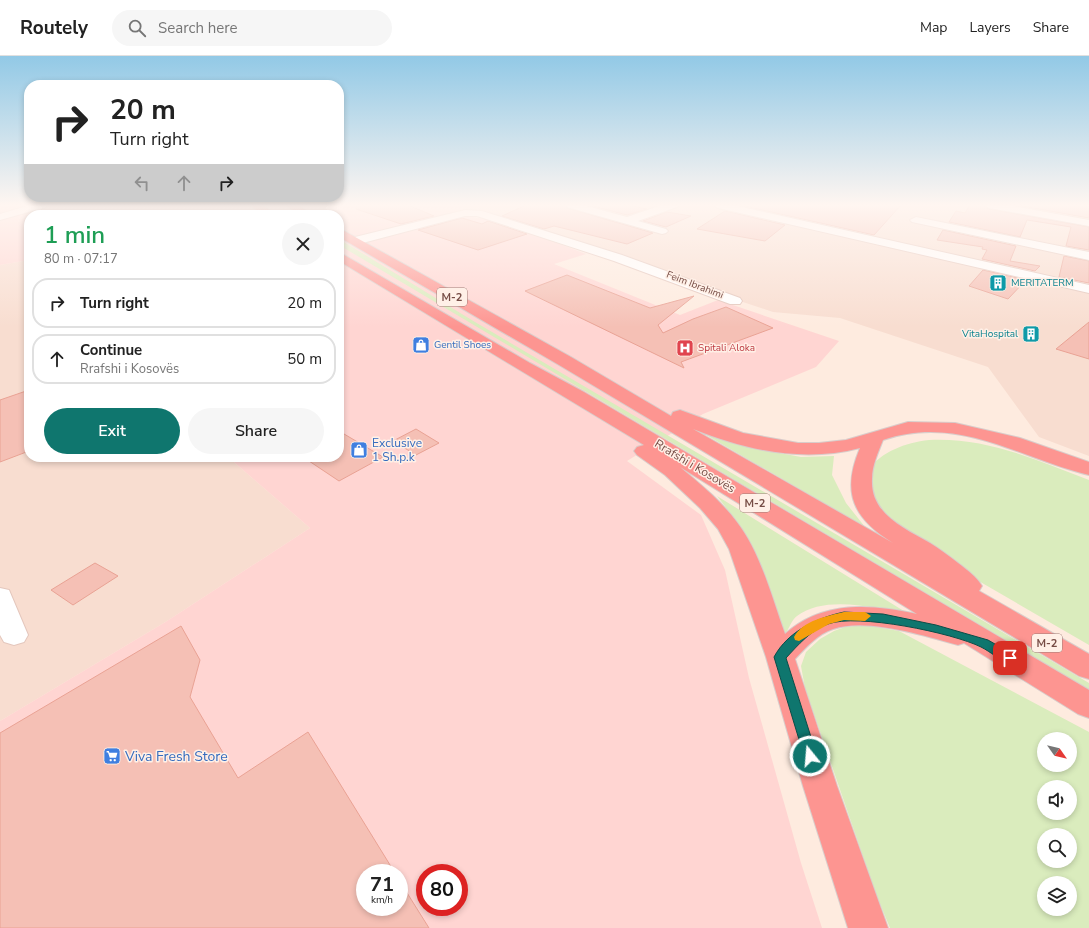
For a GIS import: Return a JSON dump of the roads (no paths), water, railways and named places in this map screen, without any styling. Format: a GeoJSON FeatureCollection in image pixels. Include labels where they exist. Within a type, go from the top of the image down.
{"type":"FeatureCollection","features":[{"type":"Feature","properties":{"kind":"highway","name":"Rrafshi i Kosovës"},"geometry":{"type":"LineString","coordinates":[[363,246],[565,361],[626,399],[1004,619]]}},
{"type":"Feature","properties":{"kind":"highway","name":"Rrafshi i Kosovës"},"geometry":{"type":"LineString","coordinates":[[344,259],[524,366],[578,396],[984,643],[1089,705]]}},
{"type":"Feature","properties":{"kind":"highway"},"geometry":{"type":"LineString","coordinates":[[565,361],[614,380],[698,425],[739,438],[791,448],[838,447],[900,429],[918,427],[956,428],[1008,441],[1089,469]]}},
{"type":"Feature","properties":{"kind":"highway"},"geometry":{"type":"LineString","coordinates":[[524,366],[559,396],[672,471],[728,526],[741,549],[780,657],[820,786],[868,928]]}},
{"type":"Feature","properties":{"kind":"highway"},"geometry":{"type":"LineString","coordinates":[[874,437],[862,471],[860,483],[861,493],[879,522],[930,555],[955,574],[1004,619]]}},
{"type":"Feature","properties":{"kind":"highway"},"geometry":{"type":"LineString","coordinates":[[780,657],[796,639],[812,627],[826,620],[844,616],[883,618],[936,629],[984,643]]}},
{"type":"Feature","properties":{"kind":"highway","name":"M-2"},"geometry":{"type":"LineString","coordinates":[[1004,619],[1089,668]]}},
{"type":"Feature","properties":{"kind":"street","name":"Feim Ibrahimi"},"geometry":{"type":"LineString","coordinates":[[580,246],[736,301]]}},
{"type":"Feature","properties":{"kind":"street"},"geometry":{"type":"LineString","coordinates":[[898,246],[1089,289]]}},
{"type":"Feature","properties":{"kind":"street"},"geometry":{"type":"LineString","coordinates":[[1039,246],[1089,256]]}},
{"type":"Feature","properties":{"kind":"street"},"geometry":{"type":"LineString","coordinates":[[0,597],[14,635]]}},
{"type":"Feature","properties":{"kind":"place","name":"MERITATERM"},"geometry":{"type":"Point","coordinates":[998,283]}},
{"type":"Feature","properties":{"kind":"place","name":"VitaHospital"},"geometry":{"type":"Point","coordinates":[1031,334]}},
{"type":"Feature","properties":{"kind":"place","name":"Gentil Shoes"},"geometry":{"type":"Point","coordinates":[421,345]}},
{"type":"Feature","properties":{"kind":"place","name":"Spitali Aloka"},"geometry":{"type":"Point","coordinates":[685,348]}},
{"type":"Feature","properties":{"kind":"place","name":"Exclusive 1 Sh.p.k"},"geometry":{"type":"Point","coordinates":[359,450]}},
{"type":"Feature","properties":{"kind":"place","name":"Viva Fresh Store"},"geometry":{"type":"Point","coordinates":[112,756]}}]}
